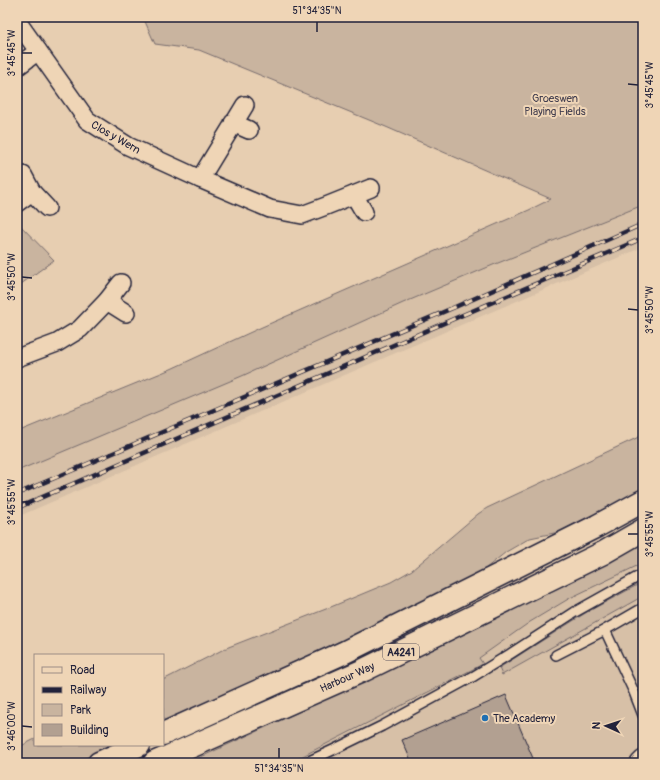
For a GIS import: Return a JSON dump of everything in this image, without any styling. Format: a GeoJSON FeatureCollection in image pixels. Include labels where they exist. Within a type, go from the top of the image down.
{"type":"FeatureCollection","features":[{"type":"Feature","properties":{"kind":"main road","name":"Harbour Way"},"geometry":{"type":"LineString","coordinates":[[164,734],[343,654],[643,501]]}},
{"type":"Feature","properties":{"kind":"main road","name":"Harbour Way"},"geometry":{"type":"LineString","coordinates":[[154,763],[364,670],[603,552],[643,530]]}},
{"type":"Feature","properties":{"kind":"main road"},"geometry":{"type":"LineString","coordinates":[[99,763],[137,746]]}},
{"type":"Feature","properties":{"kind":"street","name":"Clos y Wern"},"geometry":{"type":"LineString","coordinates":[[17,21],[87,120],[128,146],[270,209],[302,214],[371,188]]}},
{"type":"Feature","properties":{"kind":"street"},"geometry":{"type":"LineString","coordinates":[[17,67],[38,50]]}},
{"type":"Feature","properties":{"kind":"street"},"geometry":{"type":"LineString","coordinates":[[200,179],[245,105]]}},
{"type":"Feature","properties":{"kind":"street"},"geometry":{"type":"LineString","coordinates":[[233,123],[249,130]]}},
{"type":"Feature","properties":{"kind":"street"},"geometry":{"type":"LineString","coordinates":[[23,175],[32,192],[47,208]]}},
{"type":"Feature","properties":{"kind":"street"},"geometry":{"type":"LineString","coordinates":[[17,203],[32,192]]}},
{"type":"Feature","properties":{"kind":"street"},"geometry":{"type":"LineString","coordinates":[[354,195],[364,212]]}},
{"type":"Feature","properties":{"kind":"street"},"geometry":{"type":"LineString","coordinates":[[17,358],[57,343],[80,329],[107,301],[121,283]]}},
{"type":"Feature","properties":{"kind":"street"},"geometry":{"type":"LineString","coordinates":[[107,301],[126,314]]}},
{"type":"Feature","properties":{"kind":"street"},"geometry":{"type":"LineString","coordinates":[[639,763],[643,759]]}},
{"type":"Feature","properties":{"kind":"lane"},"geometry":{"type":"LineString","coordinates":[[305,763],[382,726],[474,676],[575,612],[643,574]]}},
{"type":"Feature","properties":{"kind":"lane"},"geometry":{"type":"LineString","coordinates":[[556,655],[605,630],[643,608]]}},
{"type":"Feature","properties":{"kind":"lane"},"geometry":{"type":"LineString","coordinates":[[605,630],[643,715]]}},
{"type":"Feature","properties":{"kind":"lane"},"geometry":{"type":"LineString","coordinates":[[634,692],[643,702]]}},
{"type":"Feature","properties":{"kind":"shaded area"},"geometry":{"type":"Polygon","coordinates":[[[643,205],[643,247],[17,517],[17,453],[352,324],[493,265],[643,205]]]}},
{"type":"Feature","properties":{"kind":"shaded area"},"geometry":{"type":"Polygon","coordinates":[[[643,540],[643,763],[188,763],[411,660],[643,540]]]}},
{"type":"Feature","properties":{"kind":"green space","name":"Groeswen Playing Fields"},"geometry":{"type":"Polygon","coordinates":[[[143,17],[643,17],[643,205],[403,303],[242,376],[17,471],[17,432],[171,369],[551,199],[386,127],[199,50],[155,44],[143,17]]]}},
{"type":"Feature","properties":{"kind":"green space"},"geometry":{"type":"Polygon","coordinates":[[[17,222],[54,260],[17,287],[17,222]]]}},
{"type":"Feature","properties":{"kind":"green space"},"geometry":{"type":"Polygon","coordinates":[[[643,435],[643,489],[559,532],[530,538],[506,552],[475,577],[409,610],[164,723],[164,679],[226,648],[391,582],[412,570],[487,508],[643,435]]]}},
{"type":"Feature","properties":{"kind":"green space"},"geometry":{"type":"Polygon","coordinates":[[[643,540],[643,563],[570,598],[530,622],[479,658],[483,664],[289,763],[188,763],[411,660],[643,540]]]}},
{"type":"Feature","properties":{"kind":"green space"},"geometry":{"type":"Polygon","coordinates":[[[643,582],[643,596],[502,675],[499,668],[587,612],[643,582]]]}},
{"type":"Feature","properties":{"kind":"green space"},"geometry":{"type":"Polygon","coordinates":[[[34,740],[34,746],[113,746],[74,763],[17,763],[17,748],[34,740]]]}},
{"type":"Feature","properties":{"kind":"building","name":"The Academy"},"geometry":{"type":"Polygon","coordinates":[[[506,695],[535,763],[412,763],[402,740],[506,695]]]}},
{"type":"Feature","properties":{"kind":"railway"},"geometry":{"type":"LineString","coordinates":[[17,494],[455,307],[643,224]]}},
{"type":"Feature","properties":{"kind":"railway"},"geometry":{"type":"LineString","coordinates":[[17,508],[643,238]]}},
{"type":"Feature","properties":{"kind":"place","name":"The Academy"},"geometry":{"type":"Point","coordinates":[485,718]}}]}
